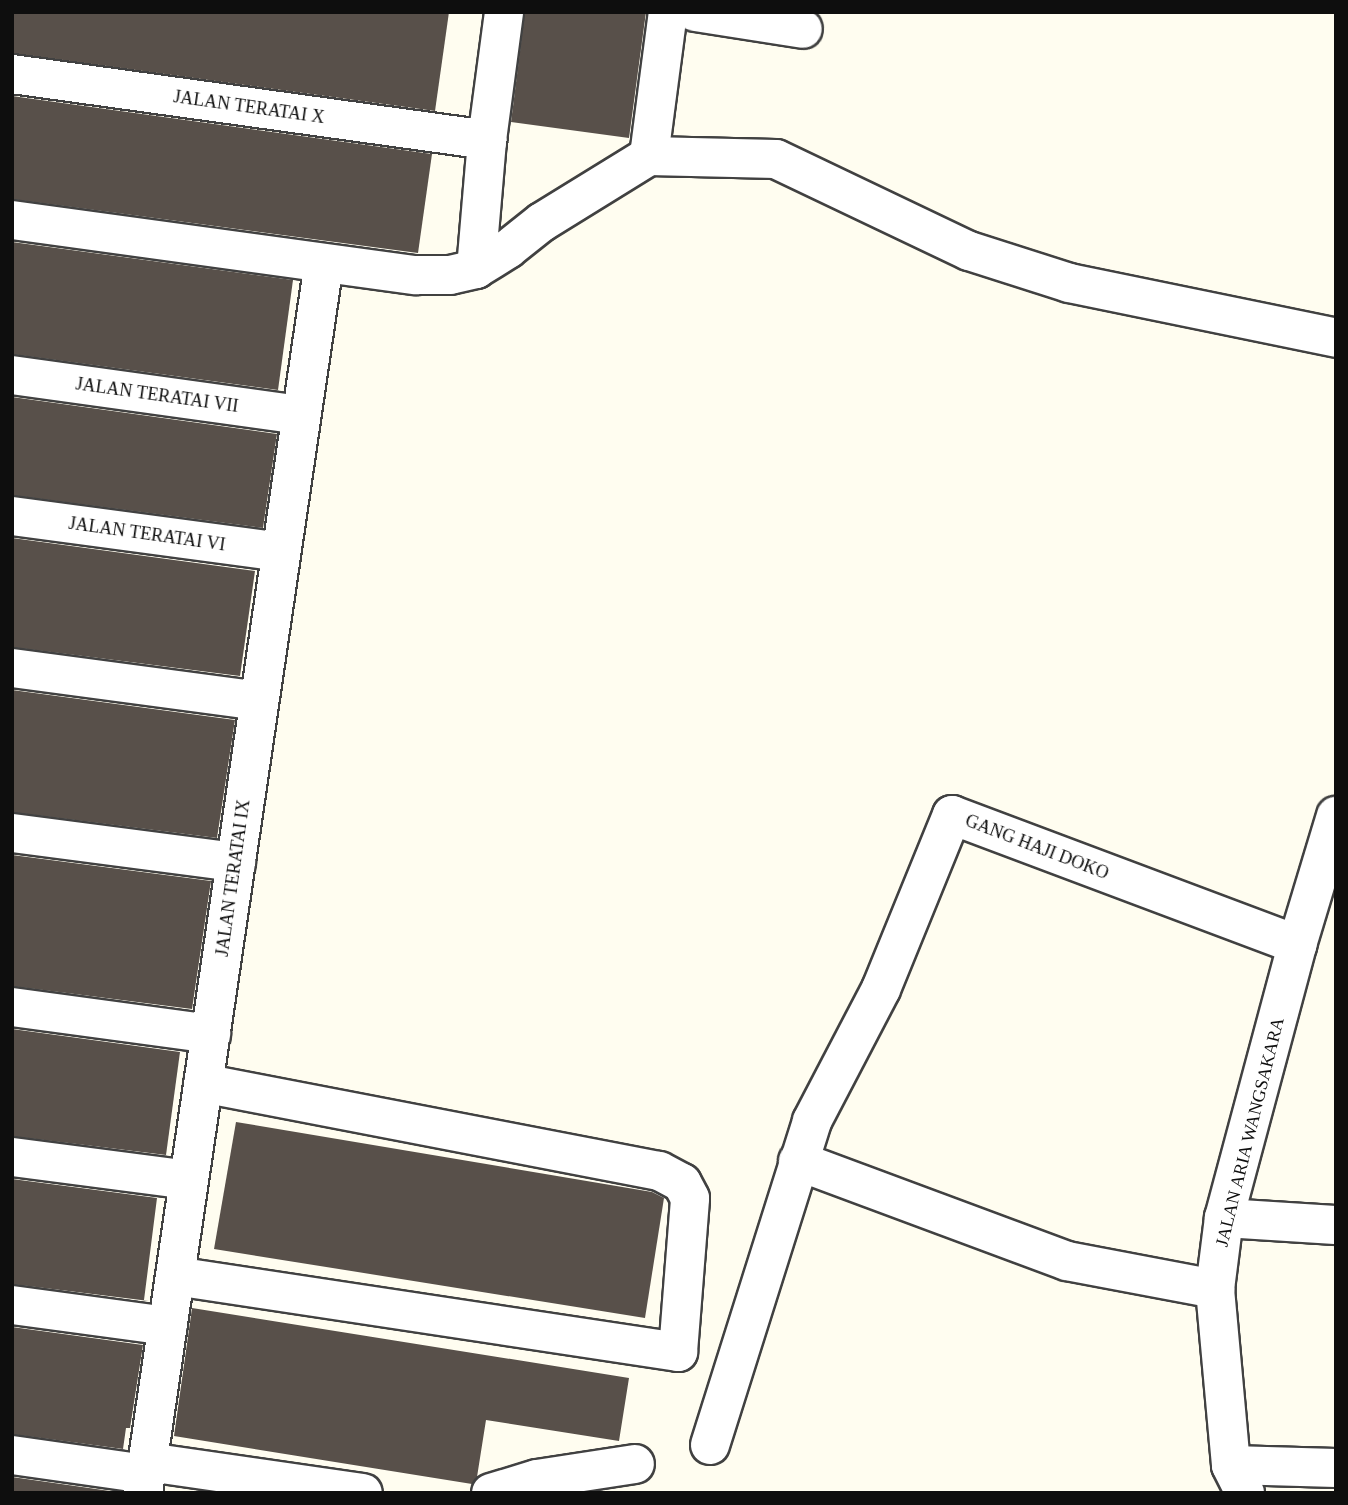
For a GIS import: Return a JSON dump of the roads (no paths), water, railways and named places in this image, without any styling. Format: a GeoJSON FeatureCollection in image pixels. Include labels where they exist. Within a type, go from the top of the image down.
{"type":"FeatureCollection","features":[{"type":"Feature","properties":{"kind":"street"},"geometry":{"type":"LineString","coordinates":[[476,269],[487,141],[504,12]]}},
{"type":"Feature","properties":{"kind":"street"},"geometry":{"type":"LineString","coordinates":[[649,156],[668,12]]}},
{"type":"Feature","properties":{"kind":"street"},"geometry":{"type":"LineString","coordinates":[[695,12],[803,29]]}},
{"type":"Feature","properties":{"kind":"street","name":"JALAN TERATAI X"},"geometry":{"type":"LineString","coordinates":[[12,74],[487,141]]}},
{"type":"Feature","properties":{"kind":"street"},"geometry":{"type":"LineString","coordinates":[[12,220],[416,275],[450,275],[476,269],[508,249],[541,222],[649,156],[776,159],[970,251],[1069,283],[1332,326]]}},
{"type":"Feature","properties":{"kind":"street","name":"JALAN TERATAI IX"},"geometry":{"type":"LineString","coordinates":[[146,1476],[324,263]]}},
{"type":"Feature","properties":{"kind":"street","name":"JALAN TERATAI VII"},"geometry":{"type":"LineString","coordinates":[[12,375],[301,415]]}},
{"type":"Feature","properties":{"kind":"street","name":"JALAN TERATAI VI"},"geometry":{"type":"LineString","coordinates":[[12,516],[281,552]]}},
{"type":"Feature","properties":{"kind":"street"},"geometry":{"type":"LineString","coordinates":[[12,668],[259,701]]}},
{"type":"Feature","properties":{"kind":"street","name":"GANG HAJI DOKO"},"geometry":{"type":"LineString","coordinates":[[798,1161],[812,1122],[881,989],[952,815],[1297,945]]}},
{"type":"Feature","properties":{"kind":"street","name":"JALAN ARIA WANGSAKARA"},"geometry":{"type":"LineString","coordinates":[[1238,1479],[1215,1289],[1224,1218],[1297,945],[1336,816]]}},
{"type":"Feature","properties":{"kind":"street"},"geometry":{"type":"LineString","coordinates":[[12,833],[236,862]]}},
{"type":"Feature","properties":{"kind":"street"},"geometry":{"type":"LineString","coordinates":[[12,1007],[211,1034]]}},
{"type":"Feature","properties":{"kind":"street"},"geometry":{"type":"LineString","coordinates":[[175,1276],[678,1352],[690,1198],[682,1183],[659,1171],[203,1083]]}},
{"type":"Feature","properties":{"kind":"street"},"geometry":{"type":"LineString","coordinates":[[12,1157],[189,1180]]}},
{"type":"Feature","properties":{"kind":"street"},"geometry":{"type":"LineString","coordinates":[[710,1445],[798,1161],[1067,1261],[1215,1289]]}},
{"type":"Feature","properties":{"kind":"street"},"geometry":{"type":"LineString","coordinates":[[1224,1218],[1336,1225]]}},
{"type":"Feature","properties":{"kind":"street"},"geometry":{"type":"LineString","coordinates":[[12,1305],[168,1326]]}},
{"type":"Feature","properties":{"kind":"street"},"geometry":{"type":"LineString","coordinates":[[12,1455],[146,1476],[363,1493]]}},
{"type":"Feature","properties":{"kind":"street"},"geometry":{"type":"LineString","coordinates":[[491,1493],[537,1479],[635,1464]]}},
{"type":"Feature","properties":{"kind":"street"},"geometry":{"type":"LineString","coordinates":[[1238,1479],[1336,1468]]}}]}
